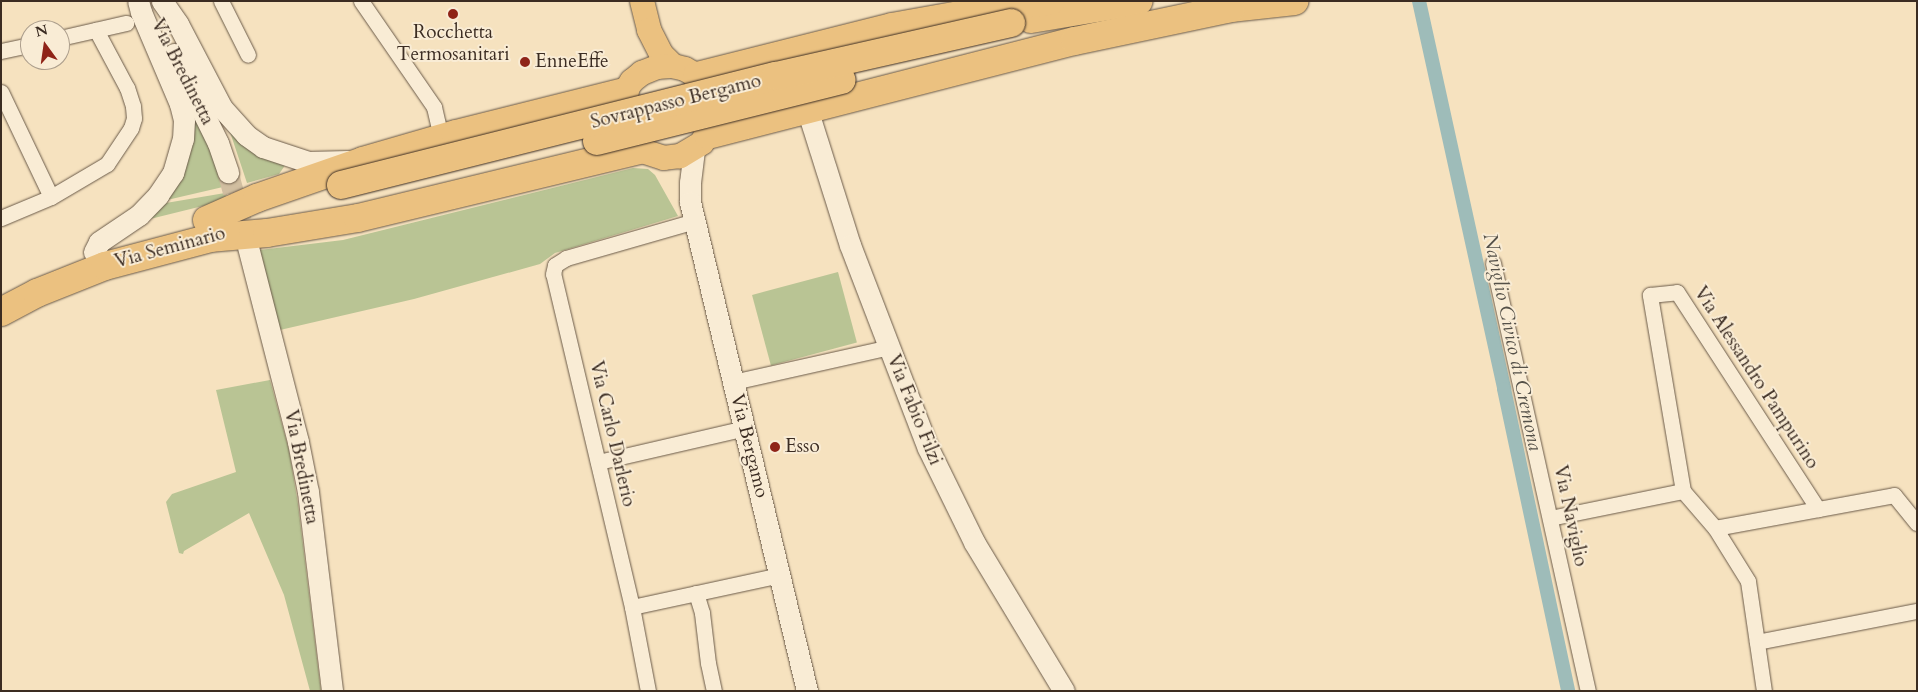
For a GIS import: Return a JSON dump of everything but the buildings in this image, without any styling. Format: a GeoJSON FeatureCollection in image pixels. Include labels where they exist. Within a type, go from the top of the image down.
{"type":"FeatureCollection","features":[{"type":"Feature","properties":{"kind":"highway"},"geometry":{"type":"LineString","coordinates":[[685,71],[790,53],[892,27],[1021,4],[1051,1]]}},
{"type":"Feature","properties":{"kind":"highway"},"geometry":{"type":"LineString","coordinates":[[1013,32],[1138,1]]}},
{"type":"Feature","properties":{"kind":"highway"},"geometry":{"type":"LineString","coordinates":[[1013,32],[1295,1]]}},
{"type":"Feature","properties":{"kind":"highway"},"geometry":{"type":"LineString","coordinates":[[701,142],[806,110],[1075,41],[1231,8]]}},
{"type":"Feature","properties":{"kind":"highway","name":"Sovrappasso Bergamo"},"geometry":{"type":"LineString","coordinates":[[344,194],[776,76],[1013,32]]}},
{"type":"Feature","properties":{"kind":"highway"},"geometry":{"type":"LineString","coordinates":[[208,229],[257,198],[363,161],[465,132],[554,110],[634,82]]}},
{"type":"Feature","properties":{"kind":"highway"},"geometry":{"type":"LineString","coordinates":[[554,110],[572,122],[580,140],[578,159],[570,167]]}},
{"type":"Feature","properties":{"kind":"highway"},"geometry":{"type":"LineString","coordinates":[[208,229],[267,233],[358,218],[570,167],[652,154]]}},
{"type":"Feature","properties":{"kind":"highway","name":"Via Seminario"},"geometry":{"type":"LineString","coordinates":[[1,292],[94,252],[123,242],[208,229],[344,194]]}},
{"type":"Feature","properties":{"kind":"highway","name":"Via Seminario"},"geometry":{"type":"LineString","coordinates":[[1,312],[73,277],[142,255],[208,229]]}},
{"type":"Feature","properties":{"kind":"main road","name":"Via Bergamo"},"geometry":{"type":"LineString","coordinates":[[642,1],[649,30],[662,55],[685,71],[711,97],[714,110],[701,142]]}},
{"type":"Feature","properties":{"kind":"main road","name":"Via Bergamo"},"geometry":{"type":"LineString","coordinates":[[649,30],[648,59],[621,105],[624,130],[631,141],[652,154]]}},
{"type":"Feature","properties":{"kind":"main road"},"geometry":{"type":"LineString","coordinates":[[634,82],[657,67],[685,71]]}},
{"type":"Feature","properties":{"kind":"main road"},"geometry":{"type":"LineString","coordinates":[[652,154],[680,156],[701,142]]}},
{"type":"Feature","properties":{"kind":"street"},"geometry":{"type":"LineString","coordinates":[[94,252],[100,242],[139,215],[158,195],[173,173],[184,139],[184,120],[180,104],[138,1]]}},
{"type":"Feature","properties":{"kind":"street","name":"Via Bredinetta"},"geometry":{"type":"LineString","coordinates":[[146,1],[218,143],[228,172]]}},
{"type":"Feature","properties":{"kind":"street"},"geometry":{"type":"LineString","coordinates":[[162,1],[178,24],[222,108],[246,135],[263,147],[308,162],[363,161]]}},
{"type":"Feature","properties":{"kind":"street"},"geometry":{"type":"LineString","coordinates":[[221,1],[248,55]]}},
{"type":"Feature","properties":{"kind":"street"},"geometry":{"type":"LineString","coordinates":[[361,1],[434,107],[465,132]]}},
{"type":"Feature","properties":{"kind":"street"},"geometry":{"type":"LineString","coordinates":[[70,36],[126,23]]}},
{"type":"Feature","properties":{"kind":"street"},"geometry":{"type":"LineString","coordinates":[[1,218],[51,197],[107,164],[124,141],[134,118],[133,106],[127,88],[96,30]]}},
{"type":"Feature","properties":{"kind":"street"},"geometry":{"type":"LineString","coordinates":[[1,51],[20,47]]}},
{"type":"Feature","properties":{"kind":"street","name":"Via Fabio Filzi"},"geometry":{"type":"LineString","coordinates":[[790,53],[806,110],[850,245],[928,448],[974,542],[1064,691]]}},
{"type":"Feature","properties":{"kind":"street"},"geometry":{"type":"LineString","coordinates":[[1,92],[51,197]]}},
{"type":"Feature","properties":{"kind":"street"},"geometry":{"type":"LineString","coordinates":[[434,107],[440,128],[436,140]]}},
{"type":"Feature","properties":{"kind":"street","name":"Via Bergamo"},"geometry":{"type":"LineString","coordinates":[[701,142],[690,182],[692,211],[807,691]]}},
{"type":"Feature","properties":{"kind":"street","name":"Via Bergamo"},"geometry":{"type":"LineString","coordinates":[[652,154],[672,169],[692,211]]}},
{"type":"Feature","properties":{"kind":"street","name":"Via Carlo Darlerio"},"geometry":{"type":"LineString","coordinates":[[648,691],[632,607],[553,274],[555,264],[566,258],[692,211]]}},
{"type":"Feature","properties":{"kind":"street","name":"Via Bredinetta"},"geometry":{"type":"LineString","coordinates":[[248,247],[298,442],[308,492],[332,691]]}},
{"type":"Feature","properties":{"kind":"street","name":"Via Naviglio"},"geometry":{"type":"LineString","coordinates":[[1493,263],[1588,691]]}},
{"type":"Feature","properties":{"kind":"street","name":"Via Alessandro Pampurino"},"geometry":{"type":"LineString","coordinates":[[1683,491],[1650,295],[1677,292],[1818,509]]}},
{"type":"Feature","properties":{"kind":"street"},"geometry":{"type":"LineString","coordinates":[[733,382],[889,347]]}},
{"type":"Feature","properties":{"kind":"street"},"geometry":{"type":"LineString","coordinates":[[598,462],[745,428]]}},
{"type":"Feature","properties":{"kind":"street"},"geometry":{"type":"LineString","coordinates":[[1550,518],[1683,491],[1715,528],[1748,581],[1764,691]]}},
{"type":"Feature","properties":{"kind":"street"},"geometry":{"type":"LineString","coordinates":[[1715,528],[1894,496],[1917,523]]}},
{"type":"Feature","properties":{"kind":"street"},"geometry":{"type":"LineString","coordinates":[[632,607],[780,575]]}},
{"type":"Feature","properties":{"kind":"street"},"geometry":{"type":"LineString","coordinates":[[696,593],[702,613],[708,663],[714,691]]}},
{"type":"Feature","properties":{"kind":"street"},"geometry":{"type":"LineString","coordinates":[[1757,642],[1917,611]]}},
{"type":"Feature","properties":{"kind":"green space"},"geometry":{"type":"Polygon","coordinates":[[[187,102],[212,152],[223,187],[167,200],[187,102]]]}},
{"type":"Feature","properties":{"kind":"green space"},"geometry":{"type":"Polygon","coordinates":[[[229,129],[286,164],[279,174],[247,183],[229,129]]]}},
{"type":"Feature","properties":{"kind":"green space"},"geometry":{"type":"Polygon","coordinates":[[[633,168],[648,169],[655,175],[678,216],[555,253],[540,264],[414,299],[280,330],[260,250],[343,240],[633,168]]]}},
{"type":"Feature","properties":{"kind":"green space"},"geometry":{"type":"Polygon","coordinates":[[[225,193],[227,200],[146,220],[160,204],[225,193]]]}},
{"type":"Feature","properties":{"kind":"green space"},"geometry":{"type":"Polygon","coordinates":[[[838,272],[857,343],[771,366],[752,295],[838,272]]]}},
{"type":"Feature","properties":{"kind":"green space"},"geometry":{"type":"Polygon","coordinates":[[[270,380],[289,450],[298,504],[321,691],[310,691],[284,595],[249,513],[184,551],[183,554],[179,553],[166,502],[172,494],[236,472],[216,390],[270,380]]]}},
{"type":"Feature","properties":{"kind":"waterway","name":"Naviglio Civico di Cremona"},"geometry":{"type":"LineString","coordinates":[[1419,1],[1568,691]]}},
{"type":"Feature","properties":{"kind":"tunnel"},"geometry":{"type":"LineString","coordinates":[[228,172],[241,220]]}},
{"type":"Feature","properties":{"kind":"place","name":"Rocchetta Termosanitari"},"geometry":{"type":"Point","coordinates":[453,14]}},
{"type":"Feature","properties":{"kind":"place","name":"EnneEffe"},"geometry":{"type":"Point","coordinates":[525,62]}},
{"type":"Feature","properties":{"kind":"place","name":"Esso"},"geometry":{"type":"Point","coordinates":[775,447]}}]}
